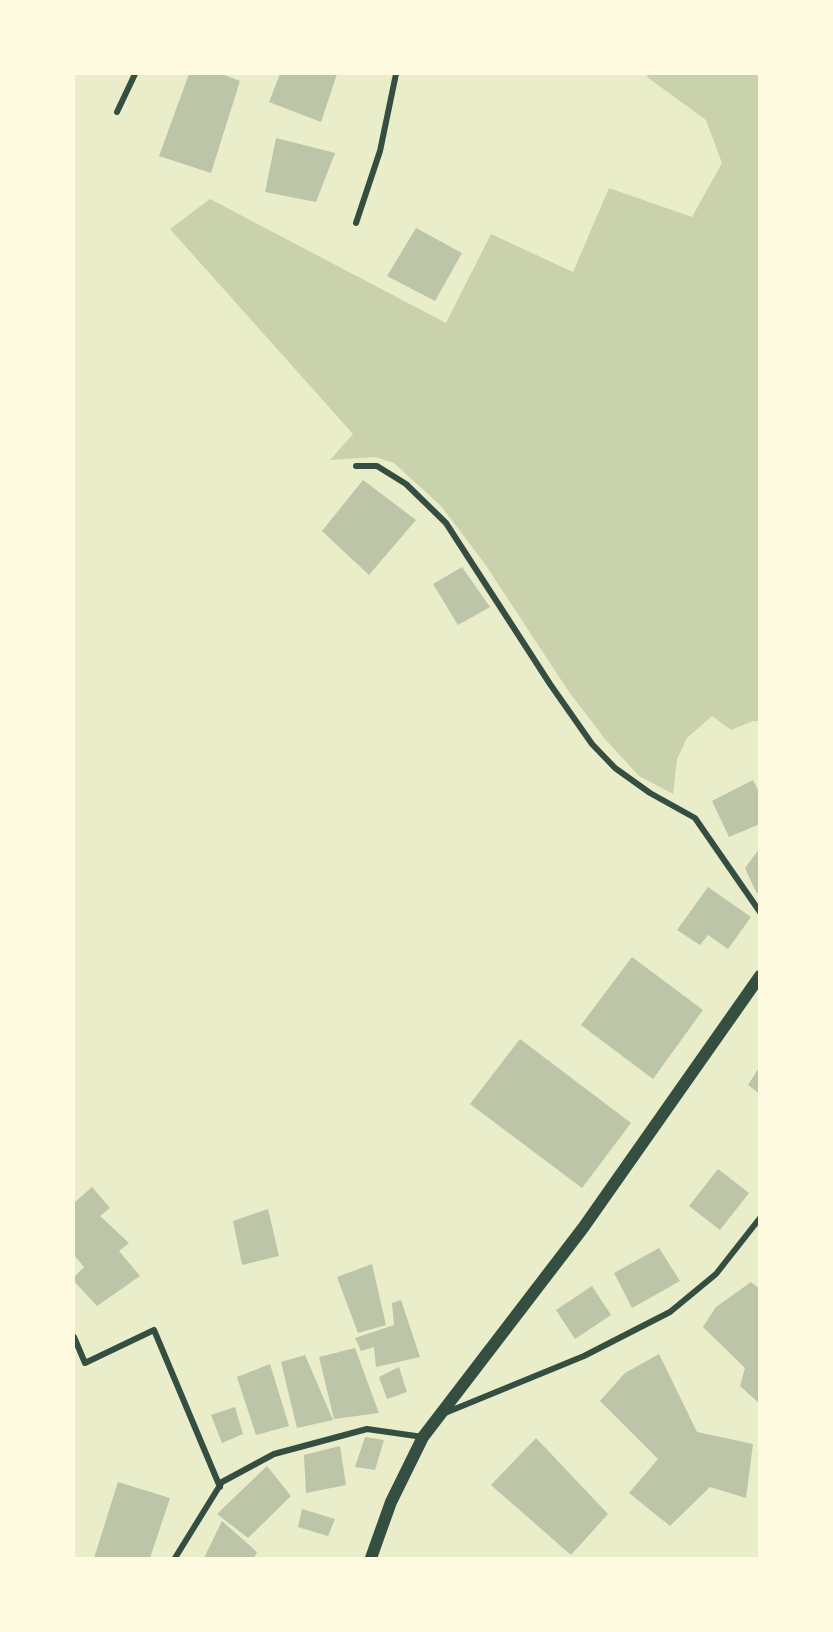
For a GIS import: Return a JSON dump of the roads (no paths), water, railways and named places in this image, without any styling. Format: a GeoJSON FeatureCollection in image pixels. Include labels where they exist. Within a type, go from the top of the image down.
{"type":"FeatureCollection","features":[{"type":"Feature","properties":{"kind":"main road"},"geometry":{"type":"LineString","coordinates":[[371,1558],[391,1502],[423,1437],[583,1228],[759,976]]}},
{"type":"Feature","properties":{"kind":"street"},"geometry":{"type":"LineString","coordinates":[[117,112],[135,74]]}},
{"type":"Feature","properties":{"kind":"street"},"geometry":{"type":"LineString","coordinates":[[356,224],[380,151],[396,74]]}},
{"type":"Feature","properties":{"kind":"street"},"geometry":{"type":"LineString","coordinates":[[356,466],[377,466],[406,484],[446,523],[550,684],[592,744],[615,768],[650,793],[695,818],[759,912]]}},
{"type":"Feature","properties":{"kind":"street"},"geometry":{"type":"LineString","coordinates":[[438,1416],[584,1356],[670,1312],[716,1274],[759,1218]]}},
{"type":"Feature","properties":{"kind":"street"},"geometry":{"type":"LineString","coordinates":[[74,1337],[85,1363],[154,1330],[220,1487]]}},
{"type":"Feature","properties":{"kind":"street"},"geometry":{"type":"LineString","coordinates":[[175,1558],[222,1482],[274,1454],[367,1429],[423,1437]]}}]}
